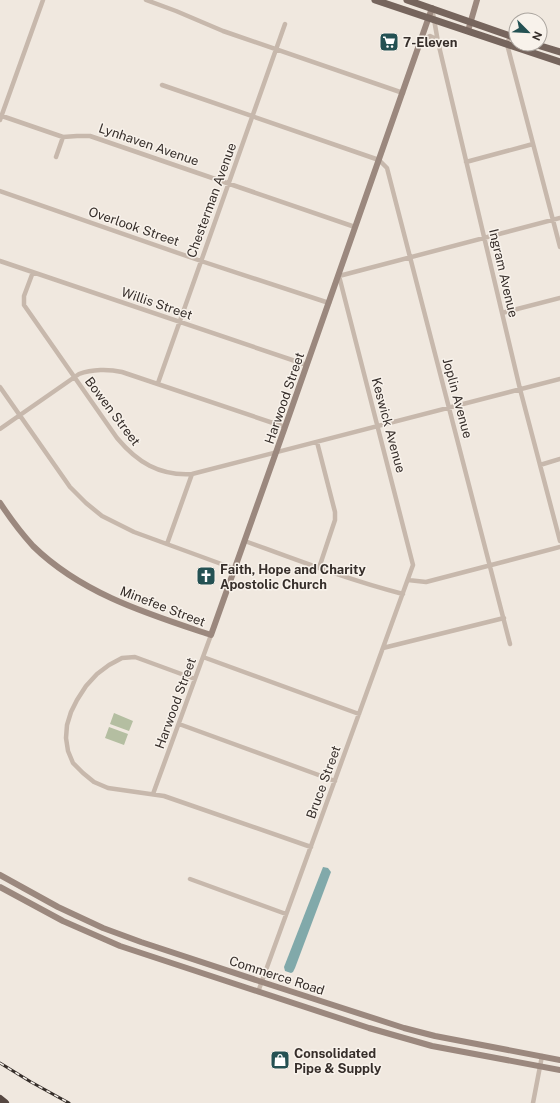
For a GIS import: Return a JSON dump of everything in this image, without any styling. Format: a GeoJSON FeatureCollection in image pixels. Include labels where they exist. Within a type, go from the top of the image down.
{"type":"FeatureCollection","features":[{"type":"Feature","properties":{"kind":"highway"},"geometry":{"type":"LineString","coordinates":[[0,1099],[5,1103]]}},
{"type":"Feature","properties":{"kind":"main road"},"geometry":{"type":"LineString","coordinates":[[376,0],[560,62]]}},
{"type":"Feature","properties":{"kind":"main road"},"geometry":{"type":"LineString","coordinates":[[407,0],[508,35]]}},
{"type":"Feature","properties":{"kind":"main road"},"geometry":{"type":"LineString","coordinates":[[468,31],[477,0]]}},
{"type":"Feature","properties":{"kind":"main road","name":"Harwood Street"},"geometry":{"type":"LineString","coordinates":[[211,635],[421,41],[431,19],[432,8]]}},
{"type":"Feature","properties":{"kind":"main road"},"geometry":{"type":"LineString","coordinates":[[548,48],[560,52]]}},
{"type":"Feature","properties":{"kind":"main road","name":"Minefee Street"},"geometry":{"type":"LineString","coordinates":[[0,503],[18,528],[34,546],[73,577],[128,606],[211,635]]}},
{"type":"Feature","properties":{"kind":"main road","name":"Commerce Road"},"geometry":{"type":"LineString","coordinates":[[0,875],[58,907],[107,929],[262,982],[404,1028],[435,1036],[560,1060]]}},
{"type":"Feature","properties":{"kind":"main road","name":"Commerce Road"},"geometry":{"type":"LineString","coordinates":[[0,887],[54,917],[101,938],[258,992],[408,1040],[560,1070]]}},
{"type":"Feature","properties":{"kind":"street"},"geometry":{"type":"LineString","coordinates":[[1,118],[43,0]]}},
{"type":"Feature","properties":{"kind":"street"},"geometry":{"type":"LineString","coordinates":[[146,0],[176,10],[219,29],[403,93]]}},
{"type":"Feature","properties":{"kind":"street","name":"Ingram Avenue"},"geometry":{"type":"LineString","coordinates":[[431,19],[438,42],[520,389],[560,541]]}},
{"type":"Feature","properties":{"kind":"street","name":"Chesterman Avenue"},"geometry":{"type":"LineString","coordinates":[[158,383],[285,24]]}},
{"type":"Feature","properties":{"kind":"street"},"geometry":{"type":"LineString","coordinates":[[421,41],[430,36],[435,38],[438,42]]}},
{"type":"Feature","properties":{"kind":"street"},"geometry":{"type":"LineString","coordinates":[[507,44],[560,247]]}},
{"type":"Feature","properties":{"kind":"street"},"geometry":{"type":"LineString","coordinates":[[162,85],[379,160]]}},
{"type":"Feature","properties":{"kind":"street","name":"Lynhaven Avenue"},"geometry":{"type":"LineString","coordinates":[[1,118],[63,138],[90,136],[355,227]]}},
{"type":"Feature","properties":{"kind":"street"},"geometry":{"type":"LineString","coordinates":[[56,157],[63,138]]}},
{"type":"Feature","properties":{"kind":"street"},"geometry":{"type":"LineString","coordinates":[[466,162],[533,144]]}},
{"type":"Feature","properties":{"kind":"street","name":"Joplin Avenue"},"geometry":{"type":"LineString","coordinates":[[379,160],[387,168],[510,644]]}},
{"type":"Feature","properties":{"kind":"street","name":"Overlook Street"},"geometry":{"type":"LineString","coordinates":[[0,191],[201,261],[329,303]]}},
{"type":"Feature","properties":{"kind":"street"},"geometry":{"type":"LineString","coordinates":[[339,276],[560,218]]}},
{"type":"Feature","properties":{"kind":"street","name":"Willis Street"},"geometry":{"type":"LineString","coordinates":[[0,261],[307,364]]}},
{"type":"Feature","properties":{"kind":"street","name":"Bowen Street"},"geometry":{"type":"LineString","coordinates":[[33,272],[24,296],[24,305],[117,438],[134,456],[145,464],[156,469],[170,472],[192,474],[560,379]]}},
{"type":"Feature","properties":{"kind":"street","name":"Keswick Avenue"},"geometry":{"type":"LineString","coordinates":[[339,276],[413,562],[408,580]]}},
{"type":"Feature","properties":{"kind":"street"},"geometry":{"type":"LineString","coordinates":[[502,313],[560,298]]}},
{"type":"Feature","properties":{"kind":"street"},"geometry":{"type":"LineString","coordinates":[[0,429],[74,377],[86,372],[115,370],[158,383],[285,427]]}},
{"type":"Feature","properties":{"kind":"street"},"geometry":{"type":"LineString","coordinates":[[0,387],[67,483],[86,503],[102,516],[118,525],[235,569]]}},
{"type":"Feature","properties":{"kind":"street"},"geometry":{"type":"LineString","coordinates":[[317,442],[336,520],[319,568]]}},
{"type":"Feature","properties":{"kind":"street"},"geometry":{"type":"LineString","coordinates":[[540,465],[560,459]]}},
{"type":"Feature","properties":{"kind":"street"},"geometry":{"type":"LineString","coordinates":[[167,544],[192,474]]}},
{"type":"Feature","properties":{"kind":"street"},"geometry":{"type":"LineString","coordinates":[[245,541],[319,568],[403,594]]}},
{"type":"Feature","properties":{"kind":"street"},"geometry":{"type":"LineString","coordinates":[[408,580],[426,582],[560,547]]}},
{"type":"Feature","properties":{"kind":"street","name":"Bruce Street"},"geometry":{"type":"LineString","coordinates":[[258,992],[408,580]]}},
{"type":"Feature","properties":{"kind":"street"},"geometry":{"type":"LineString","coordinates":[[383,648],[504,618]]}},
{"type":"Feature","properties":{"kind":"street","name":"Harwood Street"},"geometry":{"type":"LineString","coordinates":[[153,794],[211,635]]}},
{"type":"Feature","properties":{"kind":"street"},"geometry":{"type":"LineString","coordinates":[[195,679],[135,657],[122,658],[109,665],[97,674],[86,686],[77,700],[67,725],[66,738],[68,751],[73,762],[94,782],[108,788],[164,796],[311,846]]}},
{"type":"Feature","properties":{"kind":"street"},"geometry":{"type":"LineString","coordinates":[[203,657],[359,714]]}},
{"type":"Feature","properties":{"kind":"street"},"geometry":{"type":"LineString","coordinates":[[179,724],[335,781]]}},
{"type":"Feature","properties":{"kind":"street"},"geometry":{"type":"LineString","coordinates":[[190,879],[286,914]]}},
{"type":"Feature","properties":{"kind":"street"},"geometry":{"type":"LineString","coordinates":[[533,1103],[542,1056]]}},
{"type":"Feature","properties":{"kind":"green space"},"geometry":{"type":"Polygon","coordinates":[[[114,713],[133,721],[129,731],[110,724],[114,713]]]}},
{"type":"Feature","properties":{"kind":"green space"},"geometry":{"type":"Polygon","coordinates":[[[109,727],[128,734],[124,745],[105,738],[109,727]]]}},
{"type":"Feature","properties":{"kind":"water"},"geometry":{"type":"Polygon","coordinates":[[[323,867],[328,868],[331,872],[295,968],[291,973],[285,971],[284,967],[323,867]]]}},
{"type":"Feature","properties":{"kind":"railway"},"geometry":{"type":"LineString","coordinates":[[0,1063],[69,1103]]}},
{"type":"Feature","properties":{"kind":"place","name":"7-Eleven"},"geometry":{"type":"Point","coordinates":[389,42]}},
{"type":"Feature","properties":{"kind":"place","name":"Faith, Hope and Charity Apostolic Church"},"geometry":{"type":"Point","coordinates":[206,576]}},
{"type":"Feature","properties":{"kind":"place","name":"Consolidated Pipe & Supply"},"geometry":{"type":"Point","coordinates":[280,1060]}}]}
